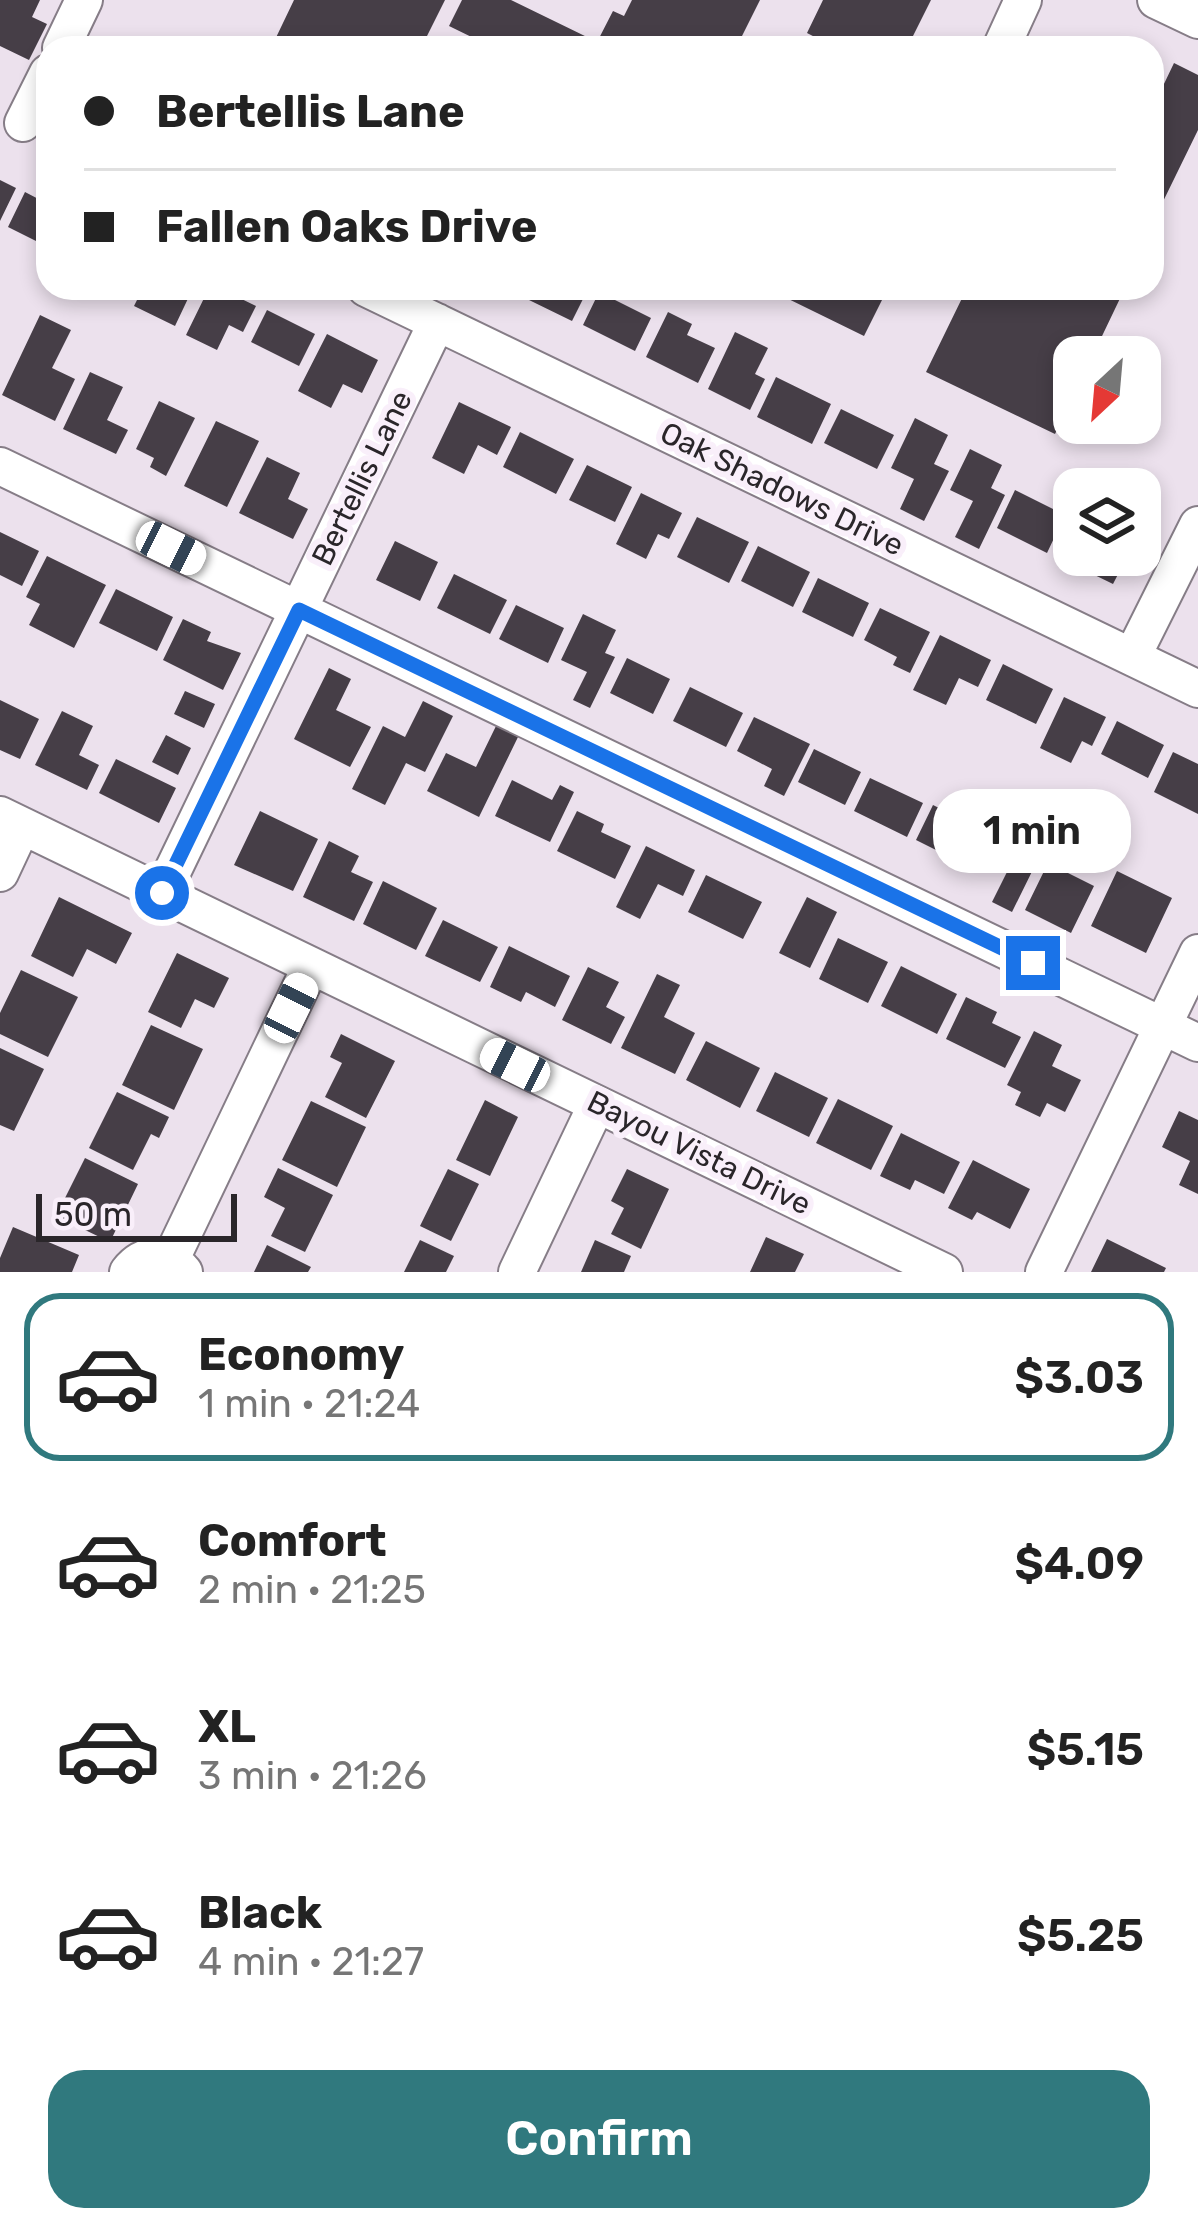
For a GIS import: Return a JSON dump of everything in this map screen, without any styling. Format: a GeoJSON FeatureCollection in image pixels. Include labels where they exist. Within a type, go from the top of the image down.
{"type":"FeatureCollection","features":[{"type":"Feature","properties":{"kind":"street"},"geometry":{"type":"LineString","coordinates":[[67,36],[84,0]]}},
{"type":"Feature","properties":{"kind":"street"},"geometry":{"type":"LineString","coordinates":[[1006,36],[1023,0]]}},
{"type":"Feature","properties":{"kind":"street"},"geometry":{"type":"LineString","coordinates":[[1156,0],[1198,20]]}},
{"type":"Feature","properties":{"kind":"street","name":"Oak Shadows Drive"},"geometry":{"type":"LineString","coordinates":[[391,300],[1198,689]]}},
{"type":"Feature","properties":{"kind":"street","name":"Bertellis Lane"},"geometry":{"type":"LineString","coordinates":[[162,893],[437,322]]}},
{"type":"Feature","properties":{"kind":"street"},"geometry":{"type":"LineString","coordinates":[[0,466],[1198,1042]]}},
{"type":"Feature","properties":{"kind":"street"},"geometry":{"type":"LineString","coordinates":[[1132,657],[1198,525]]}},
{"type":"Feature","properties":{"kind":"street"},"geometry":{"type":"LineString","coordinates":[[0,873],[11,820]]}},
{"type":"Feature","properties":{"kind":"street","name":"Bayou Vista Drive"},"geometry":{"type":"LineString","coordinates":[[11,820],[597,1104],[872,1256],[944,1272]]}},
{"type":"Feature","properties":{"kind":"street"},"geometry":{"type":"LineString","coordinates":[[1044,1272],[1198,953]]}},
{"type":"Feature","properties":{"kind":"street"},"geometry":{"type":"LineString","coordinates":[[128,1272],[145,1258],[177,1266],[311,966]]}},
{"type":"Feature","properties":{"kind":"street"},"geometry":{"type":"LineString","coordinates":[[518,1272],[597,1104]]}},
{"type":"Feature","properties":{"kind":"building"},"geometry":{"type":"Polygon","coordinates":[[[0,0],[40,0],[32,17],[47,24],[41,36],[36,36],[29,60],[0,46],[0,0]]]}},
{"type":"Feature","properties":{"kind":"building"},"geometry":{"type":"Polygon","coordinates":[[[294,0],[445,0],[427,36],[277,36],[294,0]]]}},
{"type":"Feature","properties":{"kind":"building"},"geometry":{"type":"Polygon","coordinates":[[[462,0],[511,0],[585,36],[469,36],[449,26],[462,0]]]}},
{"type":"Feature","properties":{"kind":"building"},"geometry":{"type":"Polygon","coordinates":[[[632,0],[760,0],[742,36],[600,36],[613,11],[624,16],[632,0]]]}},
{"type":"Feature","properties":{"kind":"building"},"geometry":{"type":"Polygon","coordinates":[[[823,0],[931,0],[913,36],[807,33],[823,0]]]}},
{"type":"Feature","properties":{"kind":"building"},"geometry":{"type":"Polygon","coordinates":[[[1174,63],[1198,75],[1198,130],[1164,199],[1164,84],[1174,63]]]}},
{"type":"Feature","properties":{"kind":"building"},"geometry":{"type":"Polygon","coordinates":[[[0,180],[16,188],[0,221],[0,180]]]}},
{"type":"Feature","properties":{"kind":"building"},"geometry":{"type":"Polygon","coordinates":[[[25,192],[36,198],[36,241],[8,227],[25,192]]]}},
{"type":"Feature","properties":{"kind":"building"},"geometry":{"type":"Polygon","coordinates":[[[137,300],[187,300],[175,326],[134,306],[137,300]]]}},
{"type":"Feature","properties":{"kind":"building"},"geometry":{"type":"Polygon","coordinates":[[[203,300],[244,300],[256,306],[243,332],[229,325],[217,350],[186,335],[203,300]]]}},
{"type":"Feature","properties":{"kind":"building"},"geometry":{"type":"Polygon","coordinates":[[[529,300],[582,300],[572,321],[529,300]]]}},
{"type":"Feature","properties":{"kind":"building"},"geometry":{"type":"Polygon","coordinates":[[[595,300],[615,300],[651,318],[635,351],[583,325],[595,300]]]}},
{"type":"Feature","properties":{"kind":"building"},"geometry":{"type":"Polygon","coordinates":[[[790,300],[882,300],[864,336],[790,300]]]}},
{"type":"Feature","properties":{"kind":"building"},"geometry":{"type":"Polygon","coordinates":[[[961,300],[1119,300],[1102,336],[1053,336],[1053,433],[926,372],[961,300]]]}},
{"type":"Feature","properties":{"kind":"building"},"geometry":{"type":"Polygon","coordinates":[[[267,310],[315,334],[299,366],[251,342],[267,310]]]}},
{"type":"Feature","properties":{"kind":"building"},"geometry":{"type":"Polygon","coordinates":[[[668,312],[692,324],[687,335],[715,348],[698,383],[646,357],[668,312]]]}},
{"type":"Feature","properties":{"kind":"building"},"geometry":{"type":"Polygon","coordinates":[[[40,315],[71,330],[52,368],[75,379],[55,421],[2,395],[40,315]]]}},
{"type":"Feature","properties":{"kind":"building"},"geometry":{"type":"Polygon","coordinates":[[[735,332],[768,348],[755,374],[765,379],[750,410],[708,389],[735,332]]]}},
{"type":"Feature","properties":{"kind":"building"},"geometry":{"type":"Polygon","coordinates":[[[327,334],[378,360],[362,393],[343,384],[331,408],[298,391],[327,334]]]}},
{"type":"Feature","properties":{"kind":"building"},"geometry":{"type":"Polygon","coordinates":[[[90,372],[123,387],[107,420],[128,430],[116,454],[63,429],[90,372]]]}},
{"type":"Feature","properties":{"kind":"building"},"geometry":{"type":"Polygon","coordinates":[[[776,377],[831,404],[812,444],[757,417],[776,377]]]}},
{"type":"Feature","properties":{"kind":"building"},"geometry":{"type":"Polygon","coordinates":[[[159,401],[195,418],[166,476],[150,467],[154,458],[136,449],[159,401]]]}},
{"type":"Feature","properties":{"kind":"building"},"geometry":{"type":"Polygon","coordinates":[[[459,402],[511,427],[497,455],[478,445],[464,474],[432,458],[459,402]]]}},
{"type":"Feature","properties":{"kind":"building"},"geometry":{"type":"Polygon","coordinates":[[[841,409],[894,435],[877,469],[824,443],[841,409]]]}},
{"type":"Feature","properties":{"kind":"building"},"geometry":{"type":"Polygon","coordinates":[[[915,418],[948,435],[934,464],[949,471],[924,521],[900,509],[914,479],[891,468],[915,418]]]}},
{"type":"Feature","properties":{"kind":"building"},"geometry":{"type":"Polygon","coordinates":[[[216,421],[259,441],[227,507],[184,486],[216,421]]]}},
{"type":"Feature","properties":{"kind":"building"},"geometry":{"type":"Polygon","coordinates":[[[520,432],[574,459],[556,494],[503,467],[520,432]]]}},
{"type":"Feature","properties":{"kind":"building"},"geometry":{"type":"Polygon","coordinates":[[[970,449],[1002,465],[991,488],[1005,495],[979,549],[955,537],[973,501],[950,490],[970,449]]]}},
{"type":"Feature","properties":{"kind":"building"},"geometry":{"type":"Polygon","coordinates":[[[267,457],[300,473],[288,499],[308,509],[293,539],[239,513],[267,457]]]}},
{"type":"Feature","properties":{"kind":"building"},"geometry":{"type":"Polygon","coordinates":[[[587,465],[632,487],[615,522],[569,500],[587,465]]]}},
{"type":"Feature","properties":{"kind":"building"},"geometry":{"type":"Polygon","coordinates":[[[1015,490],[1053,509],[1053,540],[1047,553],[997,528],[1015,490]]]}},
{"type":"Feature","properties":{"kind":"building"},"geometry":{"type":"Polygon","coordinates":[[[641,493],[682,513],[669,539],[658,534],[646,559],[616,544],[641,493]]]}},
{"type":"Feature","properties":{"kind":"building"},"geometry":{"type":"Polygon","coordinates":[[[697,517],[749,542],[729,583],[677,557],[697,517]]]}},
{"type":"Feature","properties":{"kind":"building"},"geometry":{"type":"Polygon","coordinates":[[[0,532],[39,551],[22,586],[0,575],[0,532]]]}},
{"type":"Feature","properties":{"kind":"building"},"geometry":{"type":"Polygon","coordinates":[[[395,541],[438,562],[420,601],[376,580],[395,541]]]}},
{"type":"Feature","properties":{"kind":"building"},"geometry":{"type":"Polygon","coordinates":[[[758,546],[810,572],[793,607],[741,581],[758,546]]]}},
{"type":"Feature","properties":{"kind":"building"},"geometry":{"type":"Polygon","coordinates":[[[47,556],[106,585],[74,648],[29,625],[40,604],[26,597],[47,556]]]}},
{"type":"Feature","properties":{"kind":"building"},"geometry":{"type":"Polygon","coordinates":[[[454,574],[507,600],[490,634],[437,608],[454,574]]]}},
{"type":"Feature","properties":{"kind":"building"},"geometry":{"type":"Polygon","coordinates":[[[818,578],[869,603],[853,637],[802,612],[818,578]]]}},
{"type":"Feature","properties":{"kind":"building"},"geometry":{"type":"Polygon","coordinates":[[[116,589],[173,617],[157,651],[99,623],[116,589]]]}},
{"type":"Feature","properties":{"kind":"building"},"geometry":{"type":"Polygon","coordinates":[[[516,605],[564,628],[548,663],[499,639],[516,605]]]}},
{"type":"Feature","properties":{"kind":"building"},"geometry":{"type":"Polygon","coordinates":[[[880,608],[930,632],[910,673],[893,665],[897,657],[864,640],[880,608]]]}},
{"type":"Feature","properties":{"kind":"building"},"geometry":{"type":"Polygon","coordinates":[[[583,614],[616,630],[605,653],[615,657],[590,708],[573,700],[587,672],[561,660],[583,614]]]}},
{"type":"Feature","properties":{"kind":"building"},"geometry":{"type":"Polygon","coordinates":[[[183,619],[211,632],[207,641],[241,653],[223,690],[163,660],[183,619]]]}},
{"type":"Feature","properties":{"kind":"building"},"geometry":{"type":"Polygon","coordinates":[[[940,635],[991,660],[978,687],[959,678],[946,705],[913,690],[940,635]]]}},
{"type":"Feature","properties":{"kind":"building"},"geometry":{"type":"Polygon","coordinates":[[[627,658],[670,679],[653,714],[610,693],[627,658]]]}},
{"type":"Feature","properties":{"kind":"building"},"geometry":{"type":"Polygon","coordinates":[[[1003,664],[1053,689],[1036,724],[986,700],[1003,664]]]}},
{"type":"Feature","properties":{"kind":"building"},"geometry":{"type":"Polygon","coordinates":[[[329,668],[351,679],[336,710],[371,727],[350,767],[294,739],[329,668]]]}},
{"type":"Feature","properties":{"kind":"building"},"geometry":{"type":"Polygon","coordinates":[[[690,687],[743,713],[726,747],[673,721],[690,687]]]}},
{"type":"Feature","properties":{"kind":"building"},"geometry":{"type":"Polygon","coordinates":[[[185,691],[215,704],[204,728],[174,714],[185,691]]]}},
{"type":"Feature","properties":{"kind":"building"},"geometry":{"type":"Polygon","coordinates":[[[1064,697],[1106,717],[1092,746],[1082,741],[1071,763],[1040,748],[1064,697]]]}},
{"type":"Feature","properties":{"kind":"building"},"geometry":{"type":"Polygon","coordinates":[[[0,700],[39,719],[20,759],[0,750],[0,700]]]}},
{"type":"Feature","properties":{"kind":"building"},"geometry":{"type":"Polygon","coordinates":[[[423,701],[453,716],[425,772],[406,763],[385,805],[352,789],[383,726],[405,737],[423,701]]]}},
{"type":"Feature","properties":{"kind":"building"},"geometry":{"type":"Polygon","coordinates":[[[62,711],[93,726],[79,755],[99,765],[87,790],[35,765],[62,711]]]}},
{"type":"Feature","properties":{"kind":"building"},"geometry":{"type":"Polygon","coordinates":[[[754,717],[810,744],[784,796],[764,786],[772,769],[737,751],[754,717]]]}},
{"type":"Feature","properties":{"kind":"building"},"geometry":{"type":"Polygon","coordinates":[[[1117,721],[1164,745],[1148,778],[1101,754],[1117,721]]]}},
{"type":"Feature","properties":{"kind":"building"},"geometry":{"type":"Polygon","coordinates":[[[496,726],[518,737],[479,817],[427,791],[446,753],[476,767],[496,726]]]}},
{"type":"Feature","properties":{"kind":"building"},"geometry":{"type":"Polygon","coordinates":[[[166,735],[191,748],[178,775],[152,762],[166,735]]]}},
{"type":"Feature","properties":{"kind":"building"},"geometry":{"type":"Polygon","coordinates":[[[814,749],[861,772],[845,805],[798,782],[814,749]]]}},
{"type":"Feature","properties":{"kind":"building"},"geometry":{"type":"Polygon","coordinates":[[[1173,752],[1198,764],[1198,814],[1154,792],[1173,752]]]}},
{"type":"Feature","properties":{"kind":"building"},"geometry":{"type":"Polygon","coordinates":[[[116,759],[176,788],[159,823],[99,793],[116,759]]]}},
{"type":"Feature","properties":{"kind":"building"},"geometry":{"type":"Polygon","coordinates":[[[870,778],[923,803],[907,837],[854,811],[870,778]]]}},
{"type":"Feature","properties":{"kind":"building"},"geometry":{"type":"Polygon","coordinates":[[[512,780],[552,800],[560,785],[574,792],[550,842],[495,816],[512,780]]]}},
{"type":"Feature","properties":{"kind":"building"},"geometry":{"type":"Polygon","coordinates":[[[933,805],[985,831],[968,866],[916,840],[933,805]]]}},
{"type":"Feature","properties":{"kind":"building"},"geometry":{"type":"Polygon","coordinates":[[[260,811],[318,839],[293,891],[234,865],[260,811]]]}},
{"type":"Feature","properties":{"kind":"building"},"geometry":{"type":"Polygon","coordinates":[[[577,811],[604,824],[601,832],[631,846],[615,879],[557,851],[577,811]]]}},
{"type":"Feature","properties":{"kind":"building"},"geometry":{"type":"Polygon","coordinates":[[[1004,818],[1048,839],[1012,912],[992,902],[1008,870],[984,858],[1004,818]]]}},
{"type":"Feature","properties":{"kind":"building"},"geometry":{"type":"Polygon","coordinates":[[[329,841],[359,856],[351,872],[373,882],[354,921],[303,897],[329,841]]]}},
{"type":"Feature","properties":{"kind":"building"},"geometry":{"type":"Polygon","coordinates":[[[646,846],[695,870],[683,896],[658,884],[640,919],[616,907],[646,846]]]}},
{"type":"Feature","properties":{"kind":"building"},"geometry":{"type":"Polygon","coordinates":[[[1048,863],[1094,886],[1071,933],[1025,910],[1048,863]]]}},
{"type":"Feature","properties":{"kind":"building"},"geometry":{"type":"Polygon","coordinates":[[[1117,871],[1172,898],[1146,953],[1091,926],[1117,871]]]}},
{"type":"Feature","properties":{"kind":"building"},"geometry":{"type":"Polygon","coordinates":[[[706,875],[762,902],[743,939],[688,912],[706,875]]]}},
{"type":"Feature","properties":{"kind":"building"},"geometry":{"type":"Polygon","coordinates":[[[383,881],[437,908],[416,950],[363,924],[383,881]]]}},
{"type":"Feature","properties":{"kind":"building"},"geometry":{"type":"Polygon","coordinates":[[[59,897],[132,933],[116,964],[87,949],[73,977],[31,956],[59,897]]]}},
{"type":"Feature","properties":{"kind":"building"},"geometry":{"type":"Polygon","coordinates":[[[807,897],[837,912],[810,968],[779,953],[807,897]]]}},
{"type":"Feature","properties":{"kind":"building"},"geometry":{"type":"Polygon","coordinates":[[[443,920],[498,947],[480,982],[425,956],[443,920]]]}},
{"type":"Feature","properties":{"kind":"building"},"geometry":{"type":"Polygon","coordinates":[[[838,938],[888,962],[868,1003],[819,979],[838,938]]]}},
{"type":"Feature","properties":{"kind":"building"},"geometry":{"type":"Polygon","coordinates":[[[509,946],[570,976],[555,1007],[526,992],[521,1002],[490,987],[509,946]]]}},
{"type":"Feature","properties":{"kind":"building"},"geometry":{"type":"Polygon","coordinates":[[[177,953],[229,978],[214,1008],[195,999],[181,1028],[148,1012],[177,953]]]}},
{"type":"Feature","properties":{"kind":"building"},"geometry":{"type":"Polygon","coordinates":[[[901,966],[957,994],[937,1034],[881,1006],[901,966]]]}},
{"type":"Feature","properties":{"kind":"building"},"geometry":{"type":"Polygon","coordinates":[[[588,967],[619,982],[606,1007],[625,1017],[611,1044],[562,1020],[588,967]]]}},
{"type":"Feature","properties":{"kind":"building"},"geometry":{"type":"Polygon","coordinates":[[[21,970],[78,997],[48,1057],[0,1034],[0,1013],[21,970]]]}},
{"type":"Feature","properties":{"kind":"building"},"geometry":{"type":"Polygon","coordinates":[[[657,974],[680,985],[664,1017],[695,1033],[675,1074],[621,1048],[657,974]]]}},
{"type":"Feature","properties":{"kind":"building"},"geometry":{"type":"Polygon","coordinates":[[[966,997],[997,1012],[992,1023],[1021,1037],[1005,1068],[946,1039],[966,997]]]}},
{"type":"Feature","properties":{"kind":"building"},"geometry":{"type":"Polygon","coordinates":[[[151,1025],[203,1049],[174,1110],[122,1085],[151,1025]]]}},
{"type":"Feature","properties":{"kind":"building"},"geometry":{"type":"Polygon","coordinates":[[[1034,1031],[1062,1045],[1052,1066],[1081,1080],[1065,1112],[1047,1103],[1040,1117],[1015,1105],[1021,1092],[1007,1085],[1034,1031]]]}},
{"type":"Feature","properties":{"kind":"building"},"geometry":{"type":"Polygon","coordinates":[[[341,1034],[395,1061],[366,1118],[325,1097],[342,1063],[330,1057],[341,1034]]]}},
{"type":"Feature","properties":{"kind":"building"},"geometry":{"type":"Polygon","coordinates":[[[706,1041],[760,1068],[740,1108],[686,1080],[706,1041]]]}},
{"type":"Feature","properties":{"kind":"building"},"geometry":{"type":"Polygon","coordinates":[[[0,1048],[44,1069],[14,1131],[0,1125],[0,1048]]]}},
{"type":"Feature","properties":{"kind":"building"},"geometry":{"type":"Polygon","coordinates":[[[775,1072],[828,1098],[809,1137],[756,1111],[775,1072]]]}},
{"type":"Feature","properties":{"kind":"building"},"geometry":{"type":"Polygon","coordinates":[[[117,1092],[169,1117],[159,1138],[151,1134],[133,1170],[89,1148],[117,1092]]]}},
{"type":"Feature","properties":{"kind":"building"},"geometry":{"type":"Polygon","coordinates":[[[838,1099],[893,1126],[871,1170],[816,1143],[838,1099]]]}},
{"type":"Feature","properties":{"kind":"building"},"geometry":{"type":"Polygon","coordinates":[[[485,1100],[518,1117],[490,1176],[456,1160],[485,1100]]]}},
{"type":"Feature","properties":{"kind":"building"},"geometry":{"type":"Polygon","coordinates":[[[311,1101],[366,1127],[337,1187],[282,1160],[311,1101]]]}},
{"type":"Feature","properties":{"kind":"building"},"geometry":{"type":"Polygon","coordinates":[[[1179,1111],[1198,1120],[1198,1194],[1179,1185],[1190,1161],[1162,1147],[1179,1111]]]}},
{"type":"Feature","properties":{"kind":"building"},"geometry":{"type":"Polygon","coordinates":[[[901,1133],[960,1162],[944,1194],[915,1180],[910,1190],[880,1176],[901,1133]]]}},
{"type":"Feature","properties":{"kind":"building"},"geometry":{"type":"Polygon","coordinates":[[[85,1158],[138,1184],[110,1242],[56,1216],[85,1158]]]}},
{"type":"Feature","properties":{"kind":"building"},"geometry":{"type":"Polygon","coordinates":[[[973,1160],[1030,1189],[1010,1229],[977,1212],[972,1220],[948,1208],[973,1160]]]}},
{"type":"Feature","properties":{"kind":"building"},"geometry":{"type":"Polygon","coordinates":[[[278,1168],[333,1195],[305,1252],[271,1236],[285,1208],[264,1197],[278,1168]]]}},
{"type":"Feature","properties":{"kind":"building"},"geometry":{"type":"Polygon","coordinates":[[[448,1169],[479,1184],[451,1241],[420,1226],[448,1169]]]}},
{"type":"Feature","properties":{"kind":"building"},"geometry":{"type":"Polygon","coordinates":[[[627,1169],[669,1189],[641,1249],[611,1234],[624,1208],[611,1201],[627,1169]]]}},
{"type":"Feature","properties":{"kind":"building"},"geometry":{"type":"Polygon","coordinates":[[[13,1227],[79,1255],[72,1272],[0,1272],[0,1258],[13,1227]]]}},
{"type":"Feature","properties":{"kind":"building"},"geometry":{"type":"Polygon","coordinates":[[[766,1237],[804,1254],[795,1272],[750,1272],[766,1237]]]}},
{"type":"Feature","properties":{"kind":"building"},"geometry":{"type":"Polygon","coordinates":[[[1107,1239],[1166,1268],[1164,1272],[1091,1272],[1107,1239]]]}},
{"type":"Feature","properties":{"kind":"building"},"geometry":{"type":"Polygon","coordinates":[[[420,1240],[454,1256],[446,1272],[404,1272],[420,1240]]]}},
{"type":"Feature","properties":{"kind":"building"},"geometry":{"type":"Polygon","coordinates":[[[595,1240],[631,1256],[624,1272],[581,1272],[595,1240]]]}},
{"type":"Feature","properties":{"kind":"building"},"geometry":{"type":"Polygon","coordinates":[[[267,1245],[311,1267],[308,1272],[254,1272],[267,1245]]]}},
{"type":"Feature","properties":{"kind":"route"},"geometry":{"type":"LineString","coordinates":[[162,893],[299,610],[1033,963]]}}]}
